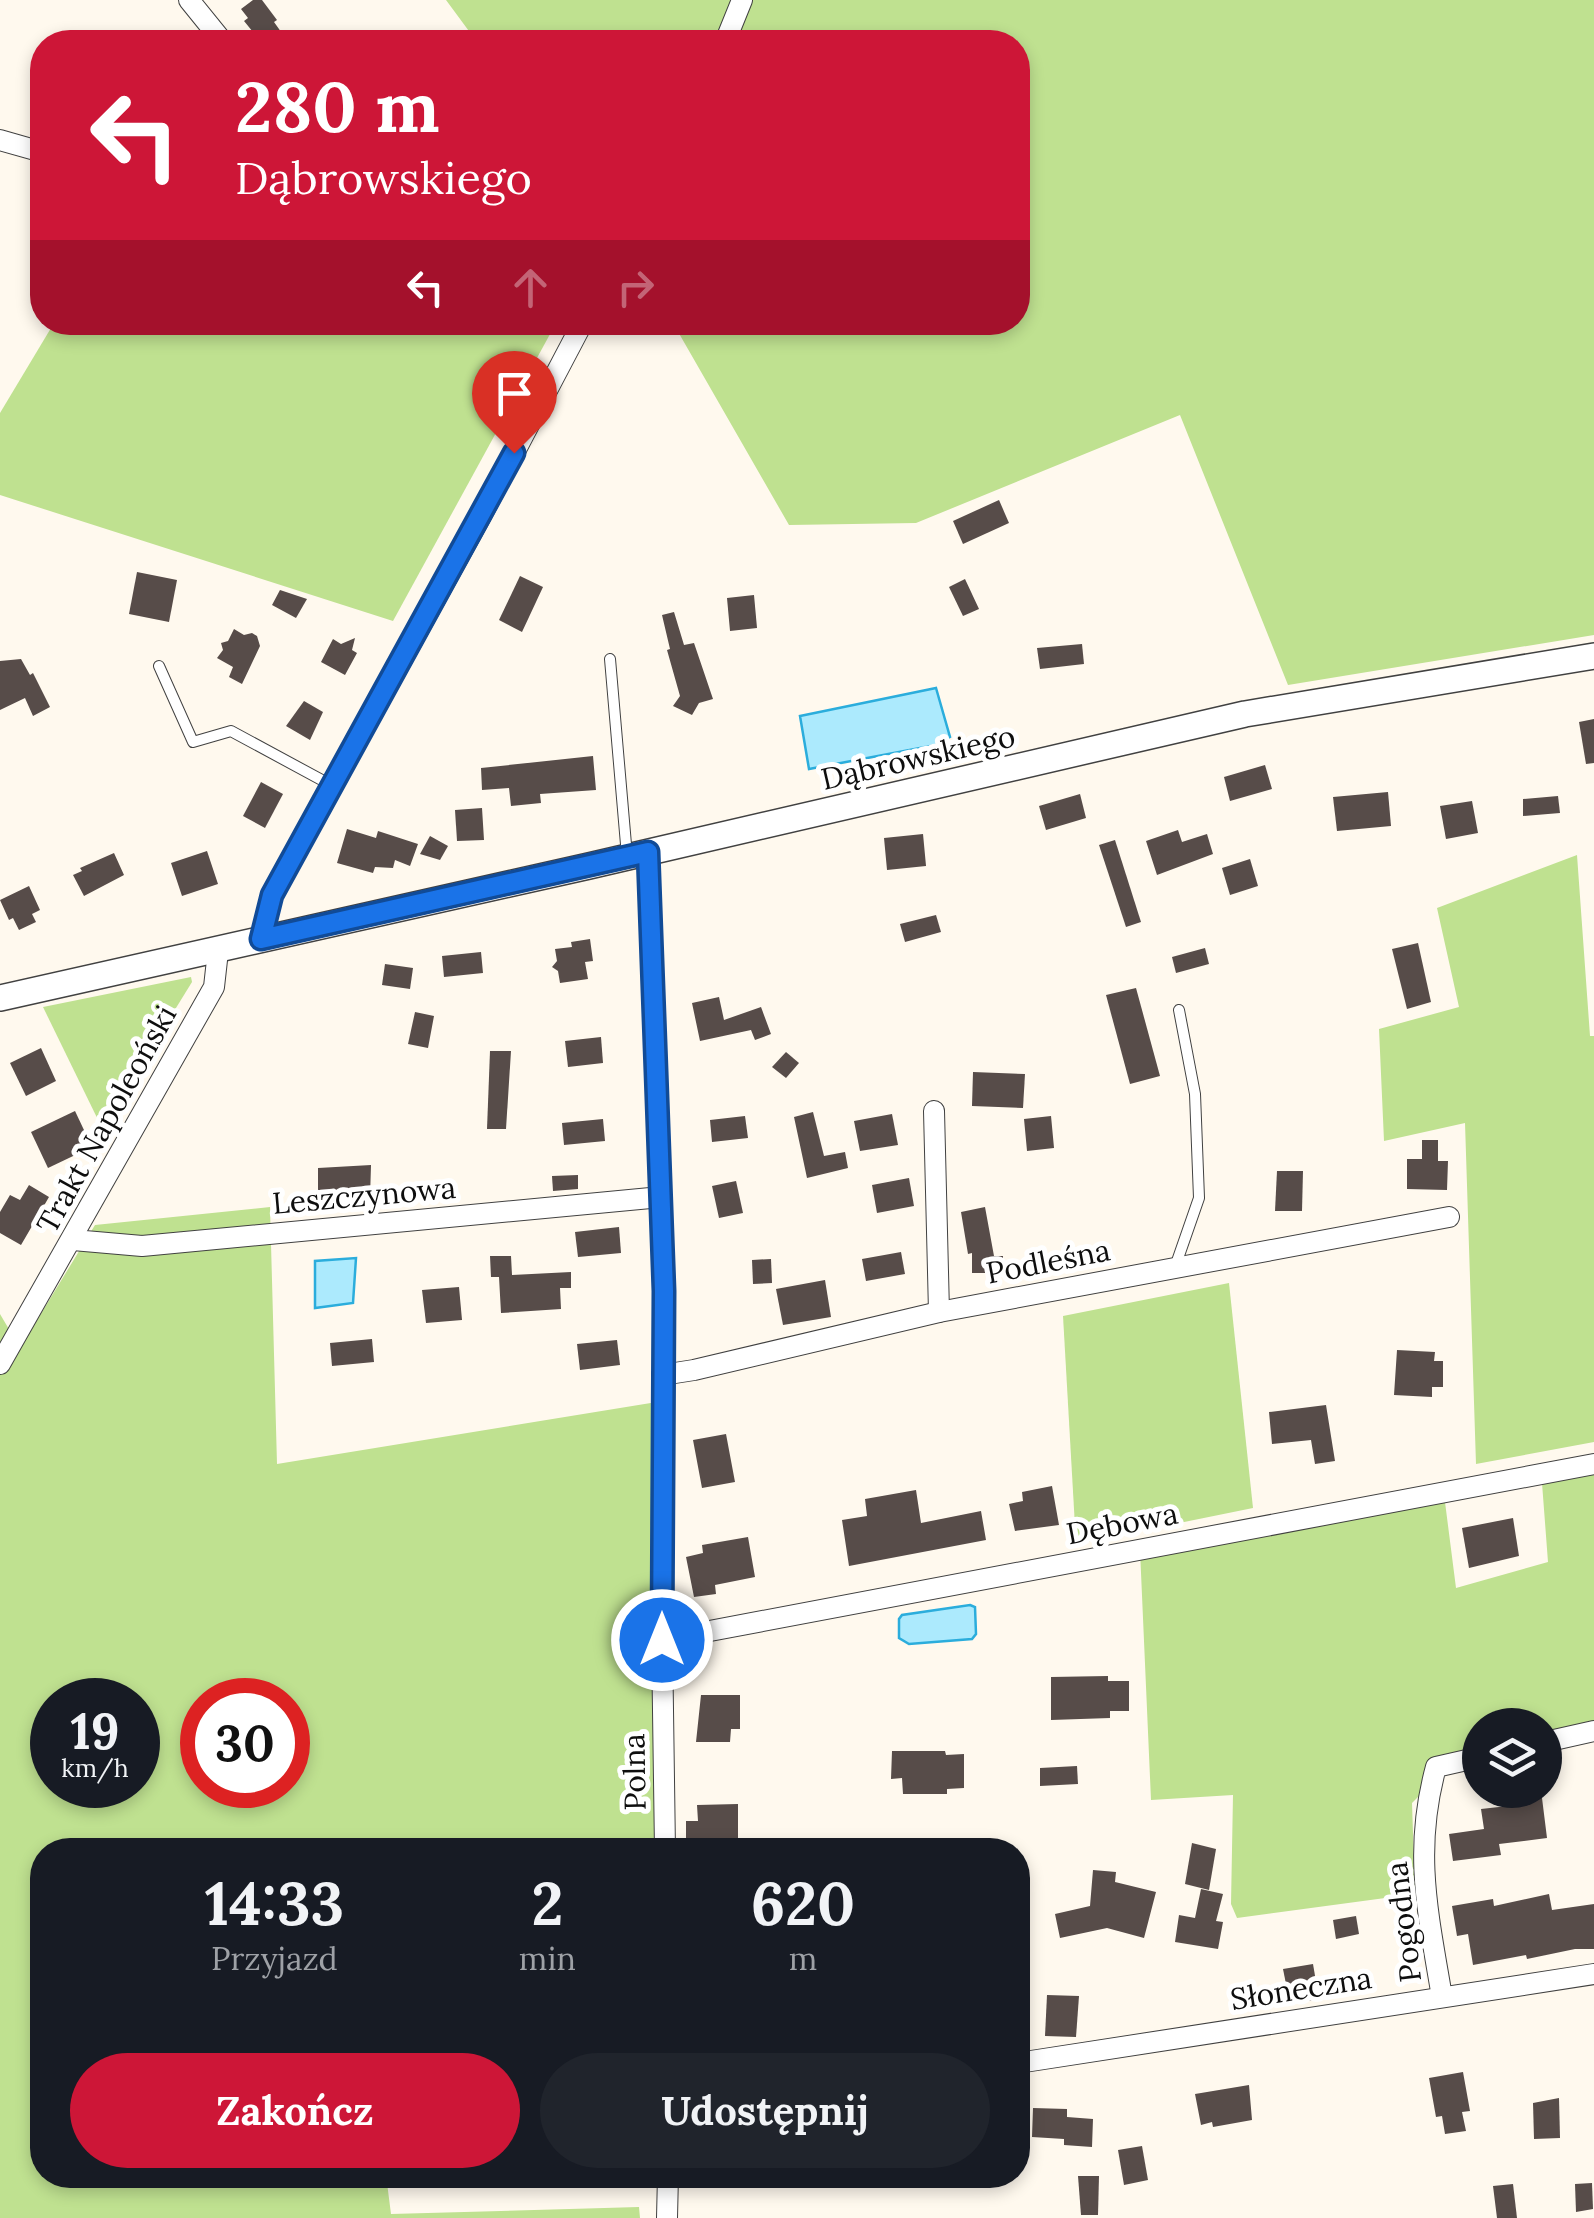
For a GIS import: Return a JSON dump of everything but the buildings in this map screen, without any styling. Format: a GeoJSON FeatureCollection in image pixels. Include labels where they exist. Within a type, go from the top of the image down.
{"type":"FeatureCollection","features":[{"type":"Feature","properties":{"kind":"street"},"geometry":{"type":"LineString","coordinates":[[190,0],[214,30]]}},
{"type":"Feature","properties":{"kind":"street"},"geometry":{"type":"LineString","coordinates":[[730,30],[742,0]]}},
{"type":"Feature","properties":{"kind":"street"},"geometry":{"type":"LineString","coordinates":[[3,148],[30,151]]}},
{"type":"Feature","properties":{"kind":"street"},"geometry":{"type":"LineString","coordinates":[[261,939],[272,895],[576,335]]}},
{"type":"Feature","properties":{"kind":"street","name":"Dąbrowskiego"},"geometry":{"type":"LineString","coordinates":[[0,998],[1245,714],[1594,656]]}},
{"type":"Feature","properties":{"kind":"street","name":"Polna"},"geometry":{"type":"LineString","coordinates":[[638,855],[661,1197],[665,1838]]}},
{"type":"Feature","properties":{"kind":"street","name":"Trakt Napoleoński"},"geometry":{"type":"LineString","coordinates":[[0,1364],[214,987],[220,963],[218,950]]}},
{"type":"Feature","properties":{"kind":"street"},"geometry":{"type":"LineString","coordinates":[[934,1110],[939,1312]]}},
{"type":"Feature","properties":{"kind":"street","name":"Leszczynowa"},"geometry":{"type":"LineString","coordinates":[[73,1240],[142,1246],[661,1197]]}},
{"type":"Feature","properties":{"kind":"street","name":"Podleśna"},"geometry":{"type":"LineString","coordinates":[[662,1375],[939,1312],[1449,1217]]}},
{"type":"Feature","properties":{"kind":"street","name":"Dębowa"},"geometry":{"type":"LineString","coordinates":[[662,1640],[1594,1464]]}},
{"type":"Feature","properties":{"kind":"street"},"geometry":{"type":"LineString","coordinates":[[1562,1738],[1594,1731]]}},
{"type":"Feature","properties":{"kind":"street","name":"Pogodna"},"geometry":{"type":"LineString","coordinates":[[1442,1997],[1421,1870],[1428,1796],[1436,1767],[1462,1761]]}},
{"type":"Feature","properties":{"kind":"street","name":"Słoneczna"},"geometry":{"type":"LineString","coordinates":[[1030,2061],[1594,1974]]}},
{"type":"Feature","properties":{"kind":"street"},"geometry":{"type":"LineString","coordinates":[[668,2188],[668,2218]]}},
{"type":"Feature","properties":{"kind":"lane"},"geometry":{"type":"LineString","coordinates":[[610,658],[638,855]]}},
{"type":"Feature","properties":{"kind":"lane"},"geometry":{"type":"LineString","coordinates":[[159,666],[193,742],[231,731],[331,785]]}},
{"type":"Feature","properties":{"kind":"lane"},"geometry":{"type":"LineString","coordinates":[[1175,1267],[1199,1198],[1196,1094],[1179,1010]]}},
{"type":"Feature","properties":{"kind":"green space"},"geometry":{"type":"Polygon","coordinates":[[[446,0],[1594,0],[1594,635],[1288,685],[1180,415],[916,523],[789,525],[680,335],[1030,335],[1030,30],[468,30],[446,0]]]}},
{"type":"Feature","properties":{"kind":"green space"},"geometry":{"type":"Polygon","coordinates":[[[47,335],[550,335],[393,621],[0,495],[0,413],[47,335]]]}},
{"type":"Feature","properties":{"kind":"green space"},"geometry":{"type":"Polygon","coordinates":[[[1577,855],[1590,1036],[1594,1036],[1594,1442],[1476,1464],[1465,1123],[1384,1141],[1379,1029],[1459,1007],[1437,908],[1577,855]]]}},
{"type":"Feature","properties":{"kind":"green space"},"geometry":{"type":"Polygon","coordinates":[[[191,977],[192,982],[102,1128],[43,1007],[191,977]]]}},
{"type":"Feature","properties":{"kind":"green space"},"geometry":{"type":"Polygon","coordinates":[[[270,1207],[277,1464],[663,1401],[666,1838],[30,1838],[30,2188],[388,2188],[391,2214],[639,2207],[640,2218],[0,2218],[0,1314],[20,1348],[95,1225],[270,1207]]]}},
{"type":"Feature","properties":{"kind":"green space"},"geometry":{"type":"Polygon","coordinates":[[[1229,1283],[1253,1508],[1076,1544],[1063,1316],[1229,1283]]]}},
{"type":"Feature","properties":{"kind":"green space"},"geometry":{"type":"Polygon","coordinates":[[[1594,1471],[1594,1730],[1562,1737],[1562,1708],[1462,1708],[1462,1758],[1456,1759],[1412,1803],[1415,1894],[1237,1918],[1231,1904],[1233,1795],[1151,1800],[1140,1550],[1445,1502],[1456,1588],[1548,1562],[1542,1483],[1594,1471]]]}},
{"type":"Feature","properties":{"kind":"water"},"geometry":{"type":"Polygon","coordinates":[[[936,688],[950,737],[936,745],[809,769],[800,716],[936,688]]]}},
{"type":"Feature","properties":{"kind":"water"},"geometry":{"type":"Polygon","coordinates":[[[356,1258],[353,1303],[315,1308],[315,1261],[356,1258]]]}},
{"type":"Feature","properties":{"kind":"water"},"geometry":{"type":"Polygon","coordinates":[[[975,1607],[976,1634],[972,1639],[909,1644],[899,1638],[902,1615],[975,1607]]]}},
{"type":"Feature","properties":{"kind":"route"},"geometry":{"type":"LineString","coordinates":[[514,453],[272,895],[261,939],[648,852],[664,1291],[662,1640]]}}]}
